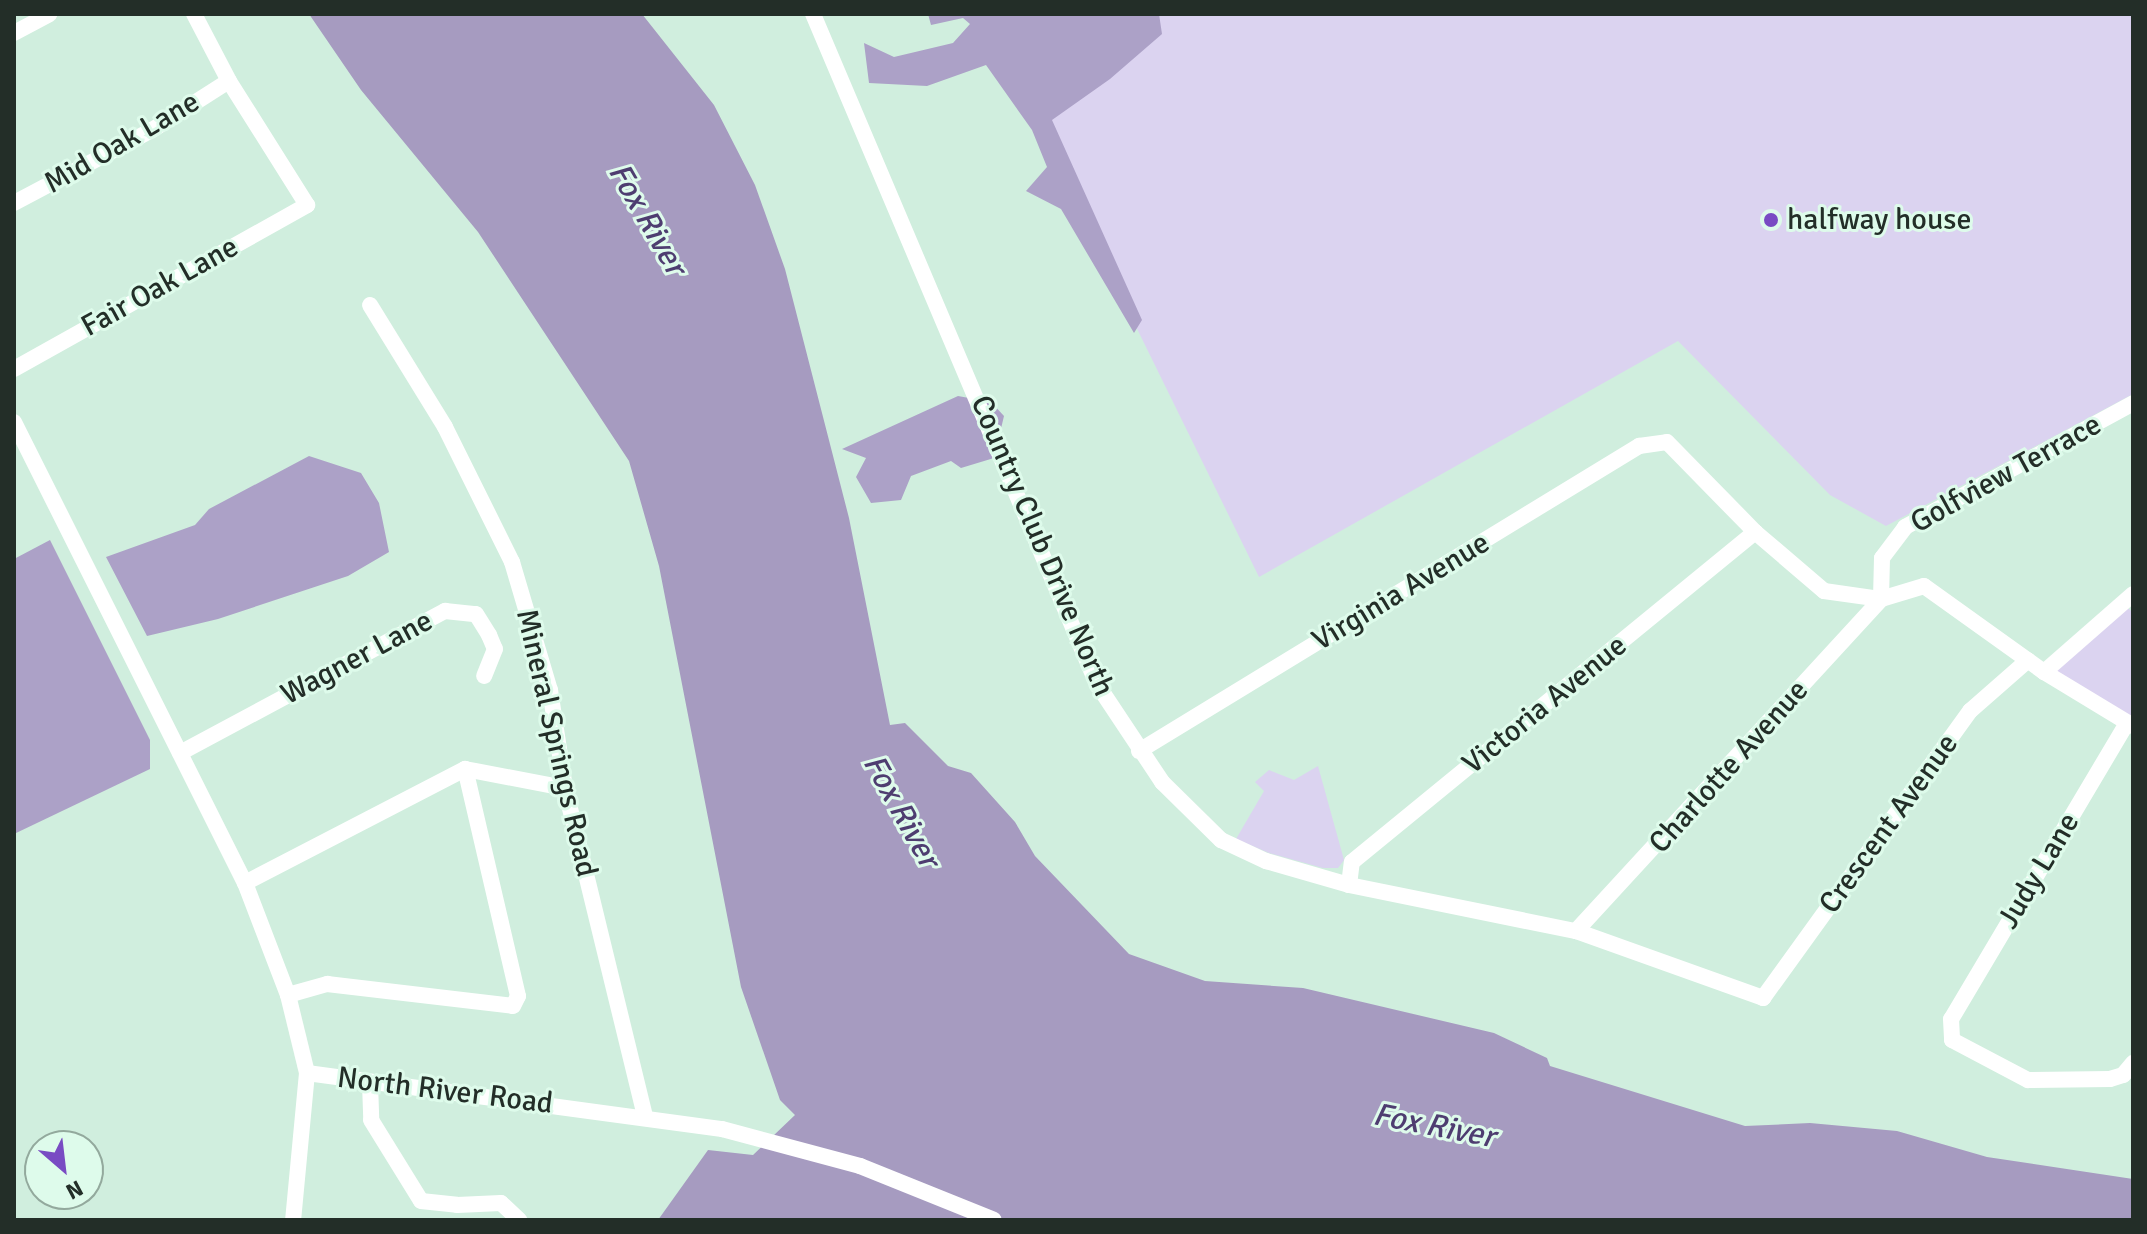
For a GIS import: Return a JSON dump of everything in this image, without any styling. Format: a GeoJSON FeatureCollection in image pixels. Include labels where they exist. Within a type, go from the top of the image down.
{"type":"FeatureCollection","features":[{"type":"Feature","properties":{"kind":"street"},"geometry":{"type":"LineString","coordinates":[[14,33],[49,14]]}},
{"type":"Feature","properties":{"kind":"street"},"geometry":{"type":"LineString","coordinates":[[194,14],[229,81]]}},
{"type":"Feature","properties":{"kind":"street","name":"Country Club Drive North"},"geometry":{"type":"LineString","coordinates":[[813,14],[914,244],[1079,646],[1097,684],[1139,751],[1179,802],[1221,840],[1266,861],[1349,885],[1576,931],[1763,998]]}},
{"type":"Feature","properties":{"kind":"street","name":"Mid Oak Lane"},"geometry":{"type":"LineString","coordinates":[[14,203],[152,130],[229,81]]}},
{"type":"Feature","properties":{"kind":"street","name":"Fair Oak Lane"},"geometry":{"type":"LineString","coordinates":[[14,369],[307,205],[229,81]]}},
{"type":"Feature","properties":{"kind":"street","name":"Mineral Springs Road"},"geometry":{"type":"LineString","coordinates":[[370,305],[445,427],[512,562],[550,690],[565,788],[645,1117]]}},
{"type":"Feature","properties":{"kind":"street","name":"Golfview Terrace"},"geometry":{"type":"LineString","coordinates":[[1881,599],[1882,558],[1905,527],[2133,403]]}},
{"type":"Feature","properties":{"kind":"street","name":"North River Road"},"geometry":{"type":"LineString","coordinates":[[14,422],[245,883],[288,995],[307,1073],[722,1129],[860,1166],[994,1220]]}},
{"type":"Feature","properties":{"kind":"street","name":"Virginia Avenue"},"geometry":{"type":"LineString","coordinates":[[1139,751],[1639,446],[1667,442],[1755,532]]}},
{"type":"Feature","properties":{"kind":"street"},"geometry":{"type":"LineString","coordinates":[[1755,532],[1824,591],[1881,599],[1924,586],[2044,672],[2130,724]]}},
{"type":"Feature","properties":{"kind":"street","name":"Victoria Avenue"},"geometry":{"type":"LineString","coordinates":[[1349,885],[1352,862],[1755,532]]}},
{"type":"Feature","properties":{"kind":"street"},"geometry":{"type":"LineString","coordinates":[[2044,672],[2133,594]]}},
{"type":"Feature","properties":{"kind":"street","name":"Charlotte Avenue"},"geometry":{"type":"LineString","coordinates":[[1576,931],[1881,599]]}},
{"type":"Feature","properties":{"kind":"street","name":"Wagner Lane"},"geometry":{"type":"LineString","coordinates":[[180,753],[445,611],[476,614],[489,635],[495,649],[484,676]]}},
{"type":"Feature","properties":{"kind":"street","name":"Crescent Avenue"},"geometry":{"type":"LineString","coordinates":[[1763,998],[1970,711],[2028,660]]}},
{"type":"Feature","properties":{"kind":"street","name":"Judy Lane"},"geometry":{"type":"LineString","coordinates":[[2130,724],[1951,1019],[1952,1040],[2028,1080],[2110,1079],[2123,1075],[2133,1063]]}},
{"type":"Feature","properties":{"kind":"street"},"geometry":{"type":"LineString","coordinates":[[245,883],[465,769],[565,788]]}},
{"type":"Feature","properties":{"kind":"street"},"geometry":{"type":"LineString","coordinates":[[288,995],[327,984],[513,1006],[518,996],[465,769]]}},
{"type":"Feature","properties":{"kind":"street"},"geometry":{"type":"LineString","coordinates":[[293,1220],[307,1073]]}},
{"type":"Feature","properties":{"kind":"street"},"geometry":{"type":"LineString","coordinates":[[370,1083],[371,1120],[421,1201],[457,1205],[501,1203],[519,1220]]}},
{"type":"Feature","properties":{"kind":"shaded area"},"geometry":{"type":"Polygon","coordinates":[[[928,14],[1159,14],[1162,34],[1110,79],[1052,120],[1142,320],[1134,333],[1061,209],[1026,191],[1047,167],[1032,130],[986,65],[927,86],[869,83],[864,43],[894,57],[953,43],[970,24],[963,18],[931,25],[928,14]]]}},
{"type":"Feature","properties":{"kind":"shaded area"},"geometry":{"type":"Polygon","coordinates":[[[1143,14],[2133,14],[2133,394],[1886,526],[1830,495],[1678,341],[1259,577],[1032,115],[1143,14]]]}},
{"type":"Feature","properties":{"kind":"shaded area"},"geometry":{"type":"Polygon","coordinates":[[[958,396],[991,402],[1004,416],[994,458],[961,468],[951,461],[911,476],[901,500],[871,503],[856,477],[866,458],[842,449],[958,396]]]}},
{"type":"Feature","properties":{"kind":"shaded area"},"geometry":{"type":"Polygon","coordinates":[[[309,456],[361,473],[379,503],[389,552],[348,576],[218,619],[147,636],[106,557],[195,525],[209,509],[309,456]]]}},
{"type":"Feature","properties":{"kind":"shaded area"},"geometry":{"type":"Polygon","coordinates":[[[50,540],[150,740],[150,769],[14,834],[14,559],[50,540]]]}},
{"type":"Feature","properties":{"kind":"shaded area"},"geometry":{"type":"Polygon","coordinates":[[[2128,608],[2133,613],[2132,717],[2052,672],[2128,608]]]}},
{"type":"Feature","properties":{"kind":"shaded area"},"geometry":{"type":"Polygon","coordinates":[[[1318,766],[1344,860],[1338,868],[1323,868],[1269,853],[1236,839],[1264,791],[1255,782],[1269,770],[1294,780],[1318,766]]]}},
{"type":"Feature","properties":{"kind":"water","name":"Fox River"},"geometry":{"type":"Polygon","coordinates":[[[309,14],[642,14],[714,105],[755,185],[785,269],[849,518],[890,725],[905,723],[948,766],[971,773],[1015,822],[1035,856],[1129,954],[1205,981],[1303,988],[1494,1033],[1547,1058],[1550,1066],[1745,1126],[1810,1123],[1897,1131],[1987,1157],[2133,1179],[2133,1220],[658,1220],[708,1150],[753,1155],[795,1115],[780,1100],[741,987],[659,566],[629,461],[478,232],[361,90],[309,14]]]}},
{"type":"Feature","properties":{"kind":"place","name":"halfway house"},"geometry":{"type":"Point","coordinates":[1771,220]}}]}
